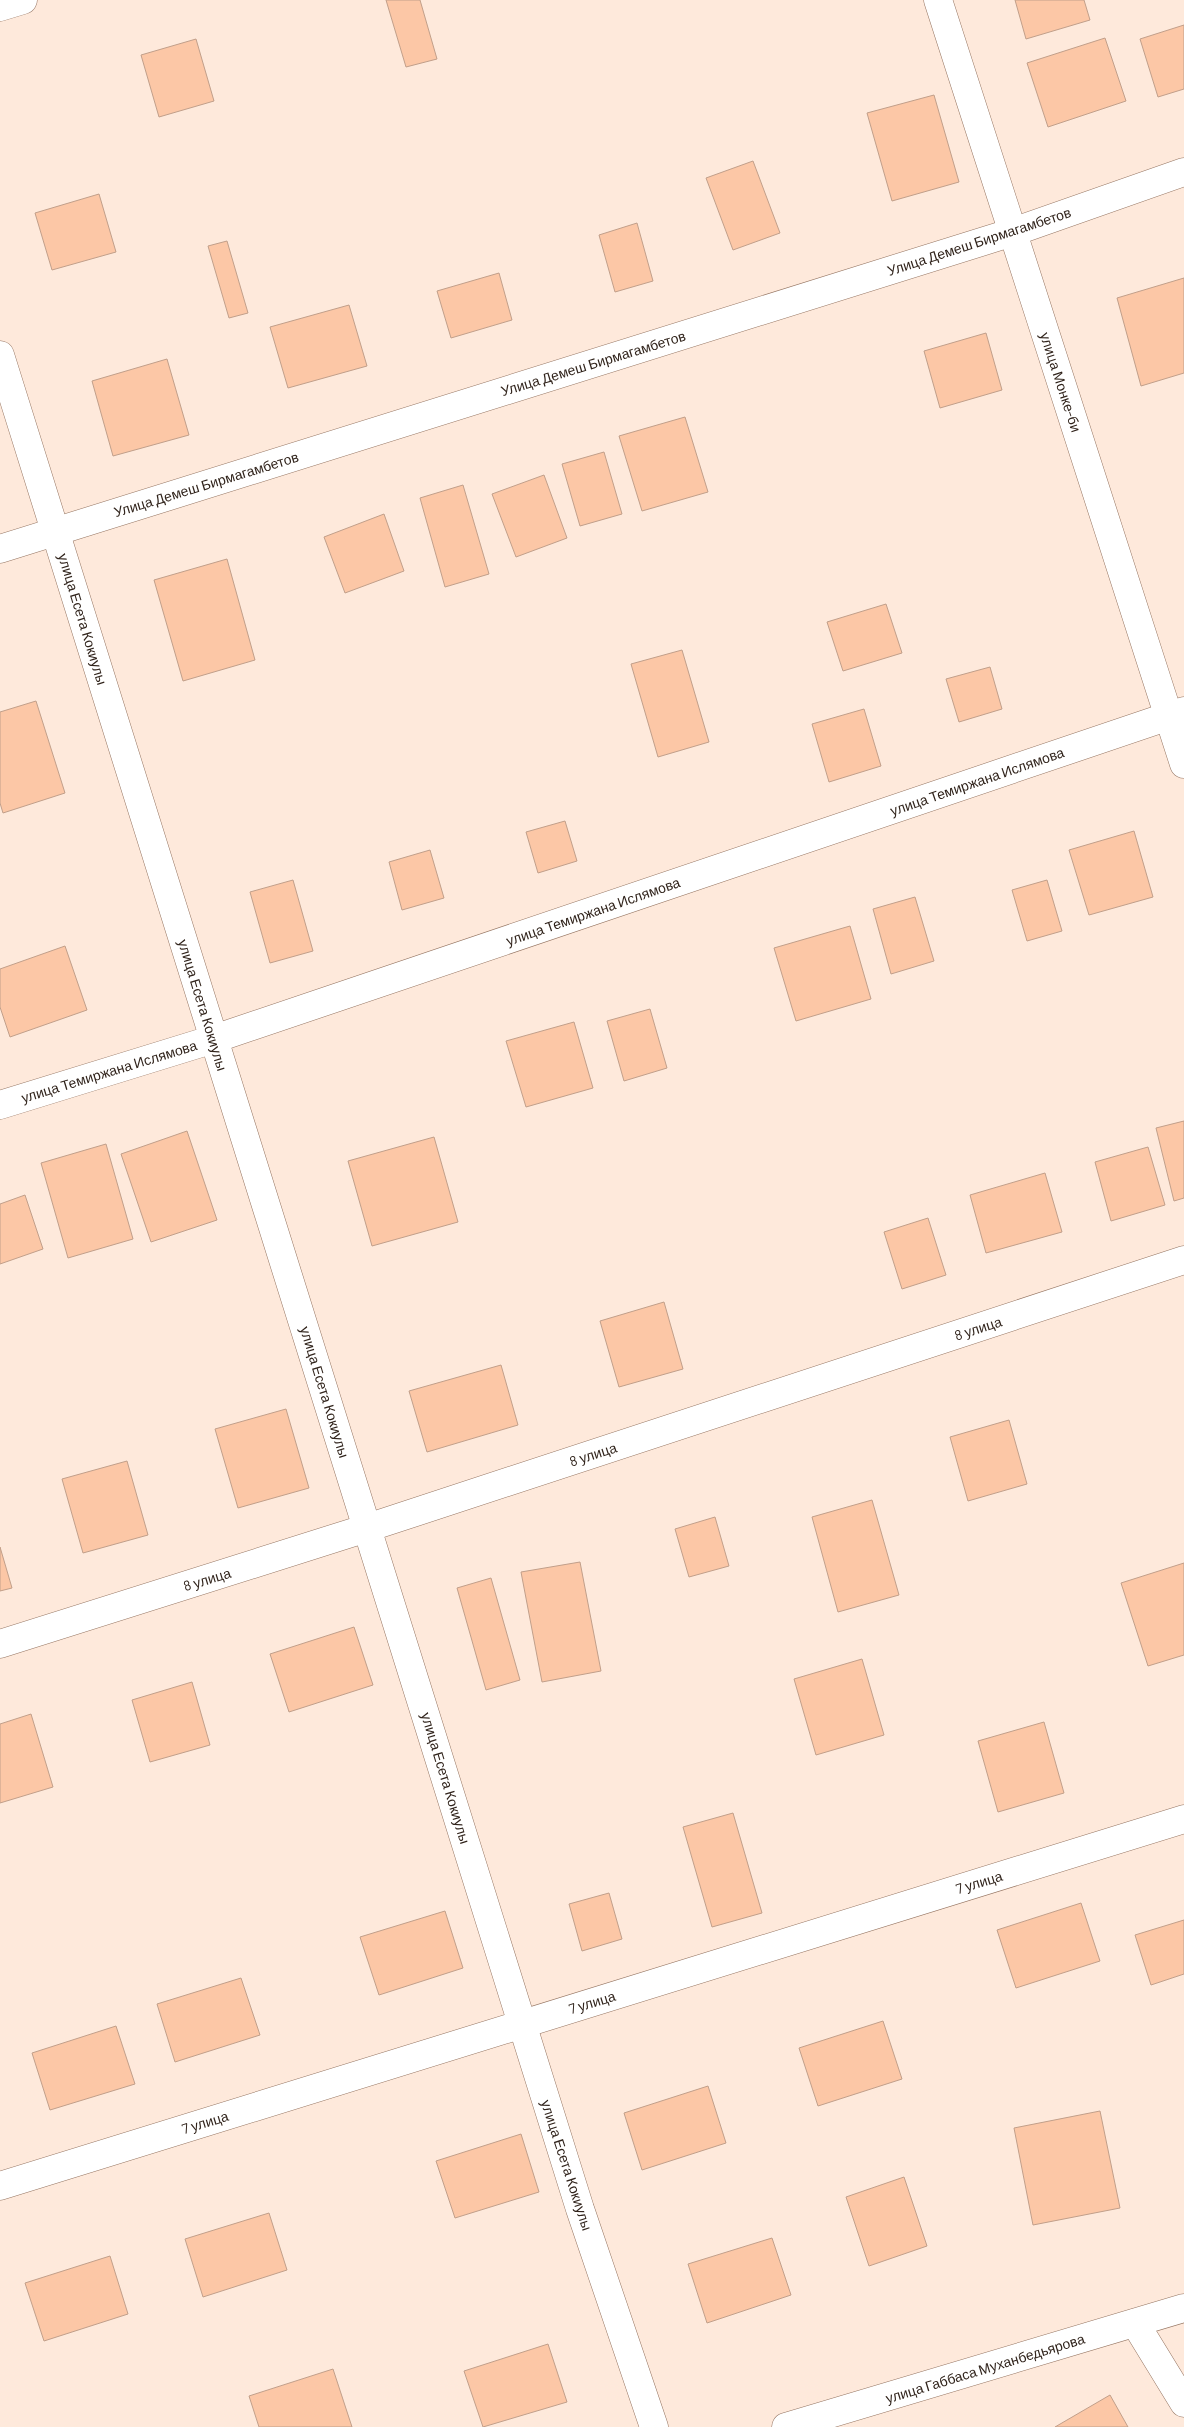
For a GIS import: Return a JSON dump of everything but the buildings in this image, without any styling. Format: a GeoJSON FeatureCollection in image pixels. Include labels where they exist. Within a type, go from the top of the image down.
{"type":"FeatureCollection","features":[{"type":"Feature","properties":{"kind":"street"},"geometry":{"type":"LineString","coordinates":[[0,7],[23,0]]}},
{"type":"Feature","properties":{"kind":"street","name":"улица Монке-би"},"geometry":{"type":"LineString","coordinates":[[938,0],[1013,232],[1177,714],[1184,764]]}},
{"type":"Feature","properties":{"kind":"street","name":"Улица Демеш Бирмагамбетов"},"geometry":{"type":"LineString","coordinates":[[0,549],[1013,232],[1184,172]]}},
{"type":"Feature","properties":{"kind":"street","name":"улица Есета Кокиулы"},"geometry":{"type":"LineString","coordinates":[[0,355],[580,2209],[654,2427]]}},
{"type":"Feature","properties":{"kind":"street","name":"улица Темиржана Ислямова"},"geometry":{"type":"LineString","coordinates":[[0,1105],[214,1039],[1177,714]]}},
{"type":"Feature","properties":{"kind":"street","name":"8 улица"},"geometry":{"type":"LineString","coordinates":[[0,1644],[367,1528],[1184,1260]]}},
{"type":"Feature","properties":{"kind":"street","name":"7 улица"},"geometry":{"type":"LineString","coordinates":[[0,2186],[1184,1819]]}},
{"type":"Feature","properties":{"kind":"street","name":"улица Габбаса Муханбедьярова"},"geometry":{"type":"LineString","coordinates":[[786,2427],[1184,2308]]}},
{"type":"Feature","properties":{"kind":"street"},"geometry":{"type":"LineString","coordinates":[[1135,2323],[1184,2403]]}}]}
